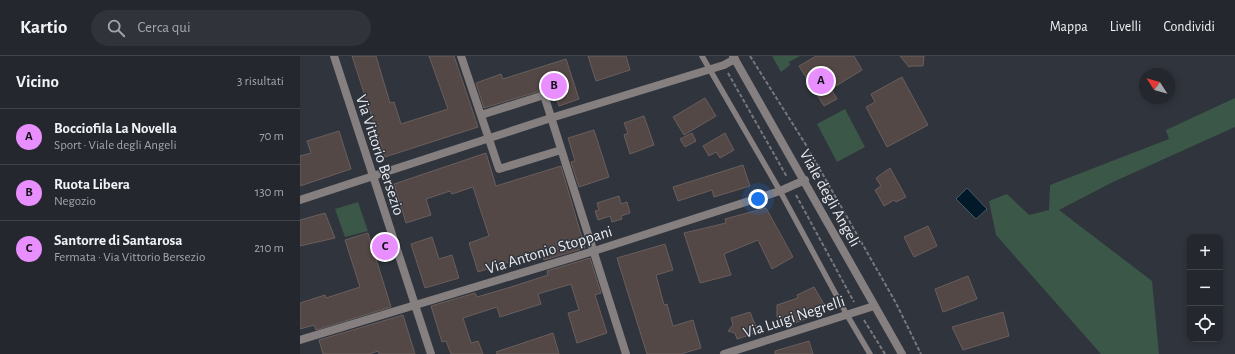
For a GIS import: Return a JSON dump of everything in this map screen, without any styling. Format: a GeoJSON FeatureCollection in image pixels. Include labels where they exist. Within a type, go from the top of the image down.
{"type":"FeatureCollection","features":[{"type":"Feature","properties":{"kind":"street","name":"Via Vittorio Bersezio"},"geometry":{"type":"LineString","coordinates":[[334,56],[372,177],[416,304],[431,354]]}},
{"type":"Feature","properties":{"kind":"street"},"geometry":{"type":"LineString","coordinates":[[461,56],[499,169],[561,150]]}},
{"type":"Feature","properties":{"kind":"street"},"geometry":{"type":"LineString","coordinates":[[300,200],[551,118],[710,70],[724,65],[734,58]]}},
{"type":"Feature","properties":{"kind":"street","name":"Viale degli Angeli"},"geometry":{"type":"LineString","coordinates":[[734,58],[805,180],[902,354]]}},
{"type":"Feature","properties":{"kind":"street"},"geometry":{"type":"LineString","coordinates":[[481,115],[544,95],[626,354]]}},
{"type":"Feature","properties":{"kind":"street","name":"Via Antonio Stoppani"},"geometry":{"type":"LineString","coordinates":[[300,340],[416,304],[594,252],[780,191],[805,180]]}},
{"type":"Feature","properties":{"kind":"street","name":"Via Luigi Negrelli"},"geometry":{"type":"LineString","coordinates":[[724,354],[874,306]]}},
{"type":"Feature","properties":{"kind":"lane"},"geometry":{"type":"LineString","coordinates":[[702,56],[780,191],[847,315],[870,354]]}},
{"type":"Feature","properties":{"kind":"path"},"geometry":{"type":"LineString","coordinates":[[750,56],[806,145],[896,303],[921,354]]}},
{"type":"Feature","properties":{"kind":"path"},"geometry":{"type":"LineString","coordinates":[[724,65],[792,186],[859,311],[885,354]]}},
{"type":"Feature","properties":{"kind":"green space"},"geometry":{"type":"Polygon","coordinates":[[[772,56],[800,56],[789,62],[790,65],[781,72],[772,56]]]}},
{"type":"Feature","properties":{"kind":"green space"},"geometry":{"type":"Polygon","coordinates":[[[1235,98],[1235,127],[1113,182],[1059,210],[1152,281],[1159,354],[1101,354],[996,235],[989,201],[1007,194],[1029,215],[1049,210],[1050,185],[1169,139],[1166,130],[1235,98]]]}},
{"type":"Feature","properties":{"kind":"green space"},"geometry":{"type":"Polygon","coordinates":[[[845,109],[865,147],[837,162],[817,124],[845,109]]]}},
{"type":"Feature","properties":{"kind":"green space"},"geometry":{"type":"Polygon","coordinates":[[[358,202],[368,231],[345,237],[335,209],[358,202]]]}},
{"type":"Feature","properties":{"kind":"water"},"geometry":{"type":"Polygon","coordinates":[[[967,188],[987,209],[976,219],[956,199],[967,188]]]}},
{"type":"Feature","properties":{"kind":"building"},"geometry":{"type":"Polygon","coordinates":[[[352,56],[376,56],[390,103],[394,102],[401,124],[448,109],[429,56],[454,56],[478,127],[385,157],[352,56]]]}},
{"type":"Feature","properties":{"kind":"building"},"geometry":{"type":"Polygon","coordinates":[[[588,56],[626,56],[630,70],[596,81],[588,56]]]}},
{"type":"Feature","properties":{"kind":"building"},"geometry":{"type":"Polygon","coordinates":[[[816,56],[854,56],[862,70],[831,89],[837,99],[824,106],[799,66],[816,56]]]}},
{"type":"Feature","properties":{"kind":"building"},"geometry":{"type":"Polygon","coordinates":[[[900,56],[924,56],[923,66],[909,67],[900,56]]]}},
{"type":"Feature","properties":{"kind":"building"},"geometry":{"type":"Polygon","coordinates":[[[566,59],[579,99],[559,106],[553,87],[484,108],[476,83],[501,74],[503,79],[566,59]]]}},
{"type":"Feature","properties":{"kind":"building"},"geometry":{"type":"Polygon","coordinates":[[[902,77],[928,125],[887,147],[866,107],[875,102],[871,94],[902,77]]]}},
{"type":"Feature","properties":{"kind":"building"},"geometry":{"type":"Polygon","coordinates":[[[705,98],[716,116],[684,135],[673,117],[705,98]]]}},
{"type":"Feature","properties":{"kind":"building"},"geometry":{"type":"Polygon","coordinates":[[[644,116],[654,145],[630,154],[624,135],[628,133],[624,123],[644,116]]]}},
{"type":"Feature","properties":{"kind":"building"},"geometry":{"type":"Polygon","coordinates":[[[594,130],[609,177],[579,187],[571,162],[575,161],[568,138],[594,130]]]}},
{"type":"Feature","properties":{"kind":"building"},"geometry":{"type":"Polygon","coordinates":[[[339,131],[351,169],[300,186],[300,156],[311,153],[307,141],[339,131]]]}},
{"type":"Feature","properties":{"kind":"building"},"geometry":{"type":"Polygon","coordinates":[[[692,133],[696,141],[685,147],[680,139],[692,133]]]}},
{"type":"Feature","properties":{"kind":"building"},"geometry":{"type":"Polygon","coordinates":[[[725,133],[734,150],[720,158],[716,152],[709,156],[703,146],[725,133]]]}},
{"type":"Feature","properties":{"kind":"building"},"geometry":{"type":"Polygon","coordinates":[[[486,153],[496,186],[561,166],[585,248],[544,260],[541,252],[478,272],[469,243],[489,236],[473,187],[452,194],[450,191],[426,199],[431,215],[406,223],[394,184],[486,153]]]}},
{"type":"Feature","properties":{"kind":"building"},"geometry":{"type":"Polygon","coordinates":[[[743,165],[750,186],[714,197],[712,190],[678,201],[673,187],[743,165]]]}},
{"type":"Feature","properties":{"kind":"building"},"geometry":{"type":"Polygon","coordinates":[[[890,168],[906,197],[896,202],[894,200],[884,206],[875,190],[881,186],[876,178],[890,168]]]}},
{"type":"Feature","properties":{"kind":"building"},"geometry":{"type":"Polygon","coordinates":[[[619,196],[621,204],[627,202],[630,213],[621,216],[622,219],[612,222],[610,216],[598,220],[595,211],[599,210],[597,203],[619,196]]]}},
{"type":"Feature","properties":{"kind":"building"},"geometry":{"type":"Polygon","coordinates":[[[766,208],[793,257],[772,269],[758,240],[724,254],[731,275],[700,283],[684,233],[726,223],[725,219],[766,208]]]}},
{"type":"Feature","properties":{"kind":"building"},"geometry":{"type":"Polygon","coordinates":[[[325,213],[335,238],[300,246],[300,220],[325,213]]]}},
{"type":"Feature","properties":{"kind":"building"},"geometry":{"type":"Polygon","coordinates":[[[928,226],[937,246],[914,257],[904,237],[928,226]]]}},
{"type":"Feature","properties":{"kind":"building"},"geometry":{"type":"Polygon","coordinates":[[[368,233],[391,307],[316,330],[314,325],[300,329],[300,303],[325,295],[326,298],[360,287],[345,240],[368,233]]]}},
{"type":"Feature","properties":{"kind":"building"},"geometry":{"type":"Polygon","coordinates":[[[432,237],[439,259],[452,255],[459,278],[425,288],[411,244],[432,237]]]}},
{"type":"Feature","properties":{"kind":"building"},"geometry":{"type":"Polygon","coordinates":[[[665,244],[673,270],[656,275],[664,305],[667,304],[673,326],[693,320],[701,348],[681,354],[647,354],[617,258],[665,244]]]}},
{"type":"Feature","properties":{"kind":"building"},"geometry":{"type":"Polygon","coordinates":[[[590,258],[601,293],[595,295],[607,333],[577,343],[568,313],[579,310],[571,284],[538,294],[541,304],[500,317],[497,307],[463,318],[471,343],[478,341],[483,354],[451,354],[446,341],[442,342],[431,306],[475,293],[477,297],[511,287],[548,275],[547,271],[590,258]]]}},
{"type":"Feature","properties":{"kind":"building"},"geometry":{"type":"Polygon","coordinates":[[[968,276],[977,299],[943,312],[935,289],[968,276]]]}},
{"type":"Feature","properties":{"kind":"building"},"geometry":{"type":"Polygon","coordinates":[[[814,287],[825,306],[823,313],[792,324],[791,320],[782,323],[777,317],[777,305],[798,298],[797,295],[814,287]]]}},
{"type":"Feature","properties":{"kind":"building"},"geometry":{"type":"Polygon","coordinates":[[[750,312],[758,332],[737,339],[735,333],[728,331],[733,325],[731,318],[750,312]]]}},
{"type":"Feature","properties":{"kind":"building"},"geometry":{"type":"Polygon","coordinates":[[[1003,312],[1009,336],[963,350],[952,327],[1003,312]]]}},
{"type":"Feature","properties":{"kind":"building"},"geometry":{"type":"Polygon","coordinates":[[[403,315],[415,354],[379,354],[378,351],[369,354],[323,354],[319,340],[403,315]]]}},
{"type":"Feature","properties":{"kind":"building"},"geometry":{"type":"Polygon","coordinates":[[[553,333],[559,354],[497,354],[496,352],[553,333]]]}},
{"type":"Feature","properties":{"kind":"building"},"geometry":{"type":"Polygon","coordinates":[[[809,341],[813,354],[775,354],[775,351],[809,341]]]}},
{"type":"Feature","properties":{"kind":"place","name":"Bocciofila La Novella"},"geometry":{"type":"Point","coordinates":[821,81]}},
{"type":"Feature","properties":{"kind":"place","name":"Ruota Libera"},"geometry":{"type":"Point","coordinates":[554,86]}},
{"type":"Feature","properties":{"kind":"place","name":"Santorre di Santarosa"},"geometry":{"type":"Point","coordinates":[385,247]}}]}
